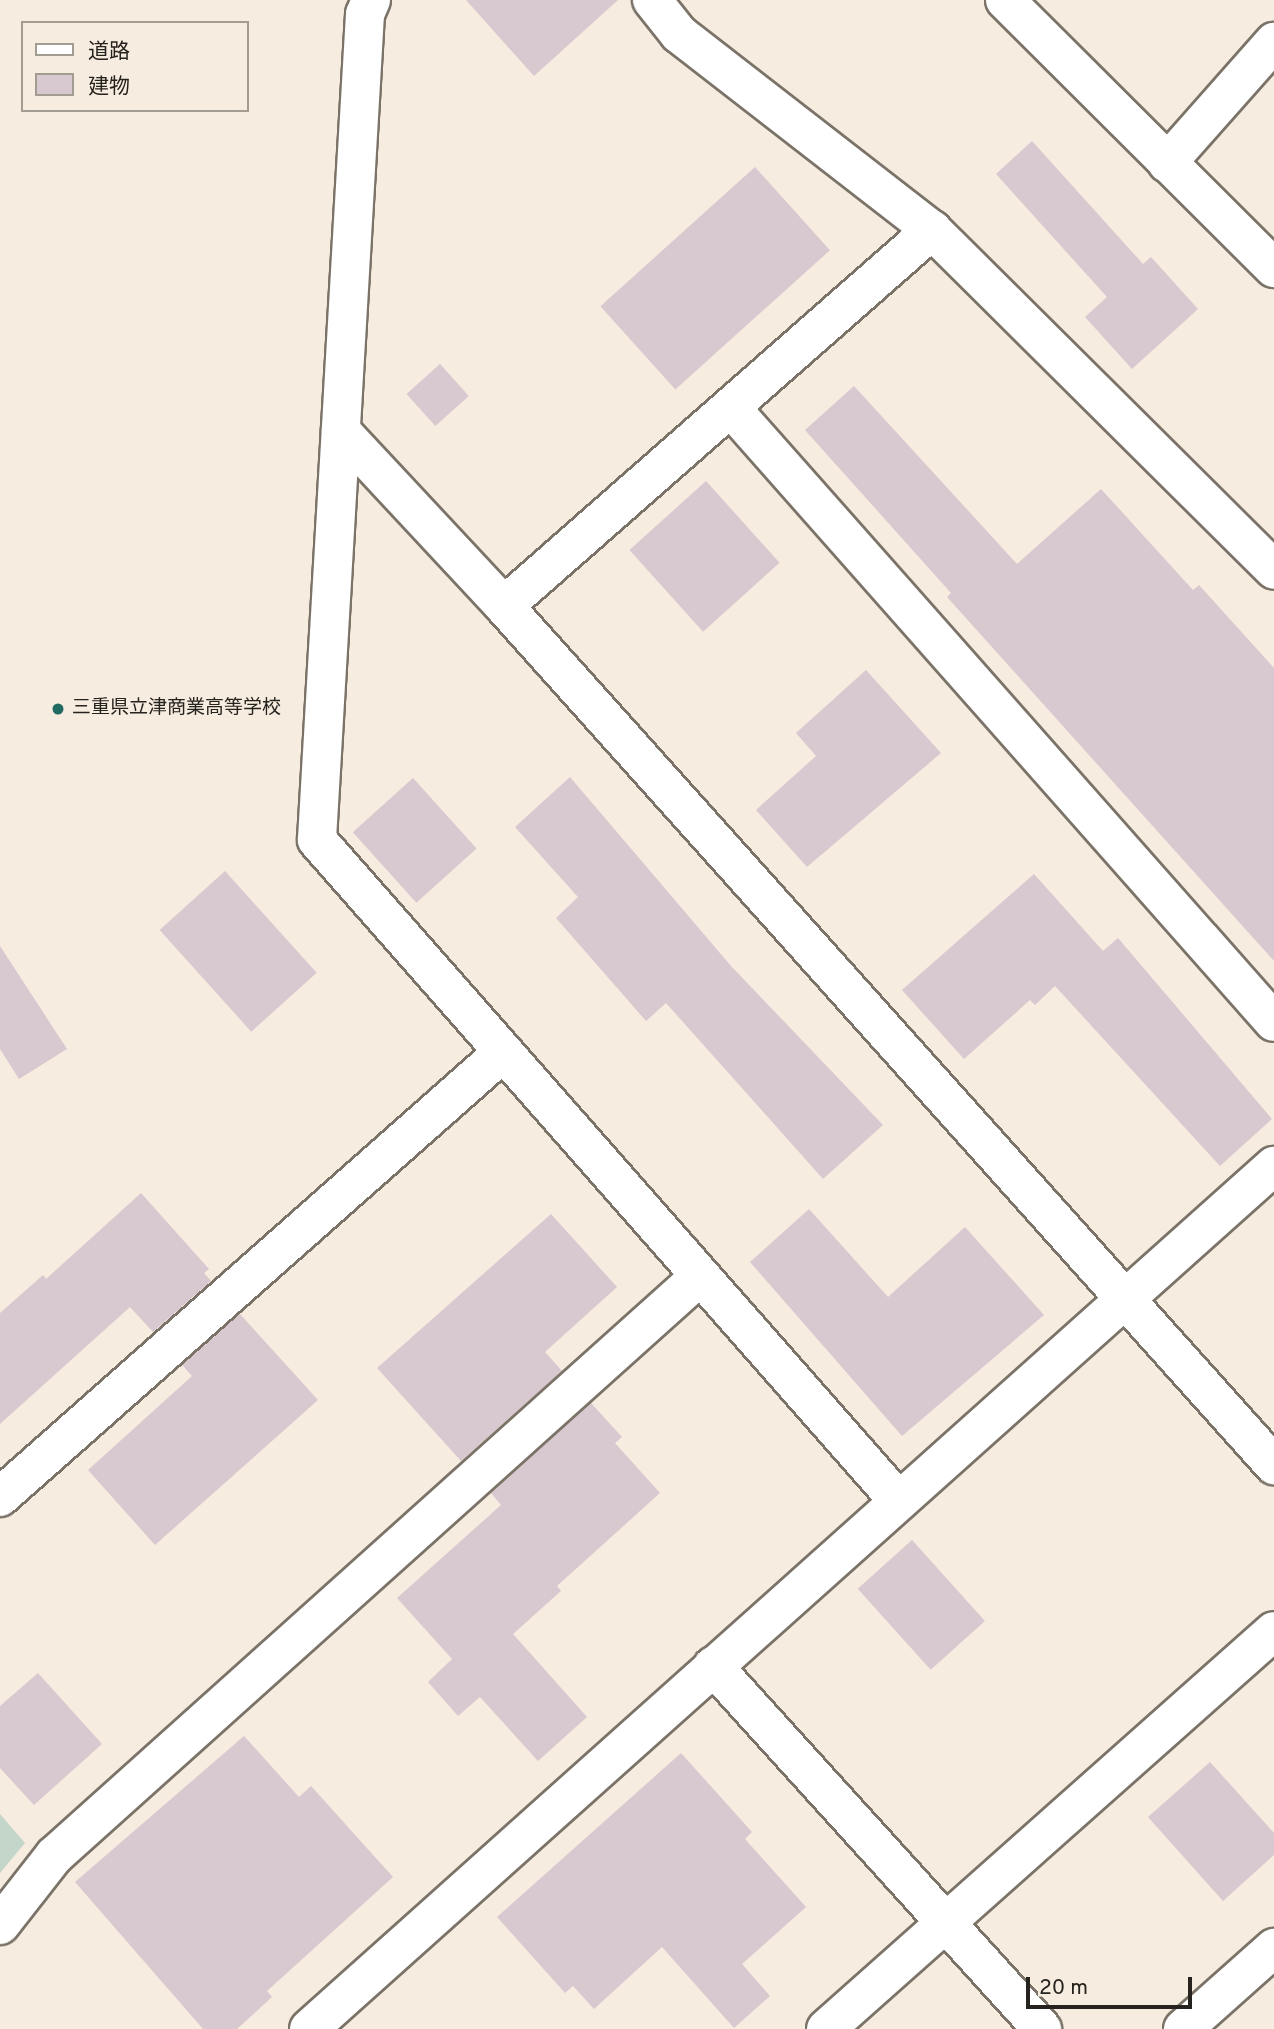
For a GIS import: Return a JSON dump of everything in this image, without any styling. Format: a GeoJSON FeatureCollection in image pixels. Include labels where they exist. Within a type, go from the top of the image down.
{"type":"FeatureCollection","features":[{"type":"Feature","properties":{"kind":"street"},"geometry":{"type":"LineString","coordinates":[[371,0],[365,14],[317,840],[501,1054],[898,1499]]}},
{"type":"Feature","properties":{"kind":"street"},"geometry":{"type":"LineString","coordinates":[[652,0],[679,34],[932,230],[1274,570]]}},
{"type":"Feature","properties":{"kind":"street"},"geometry":{"type":"LineString","coordinates":[[1005,0],[1274,268]]}},
{"type":"Feature","properties":{"kind":"street"},"geometry":{"type":"LineString","coordinates":[[1167,163],[1274,42]]}},
{"type":"Feature","properties":{"kind":"street"},"geometry":{"type":"LineString","coordinates":[[504,606],[732,409],[932,230]]}},
{"type":"Feature","properties":{"kind":"street"},"geometry":{"type":"LineString","coordinates":[[732,409],[1274,1022]]}},
{"type":"Feature","properties":{"kind":"street"},"geometry":{"type":"LineString","coordinates":[[341,431],[504,606],[1123,1300],[1274,1465]]}},
{"type":"Feature","properties":{"kind":"street"},"geometry":{"type":"LineString","coordinates":[[0,1497],[501,1054]]}},
{"type":"Feature","properties":{"kind":"street"},"geometry":{"type":"LineString","coordinates":[[309,2029],[898,1499],[1274,1166]]}},
{"type":"Feature","properties":{"kind":"street"},"geometry":{"type":"LineString","coordinates":[[0,1925],[54,1856],[699,1277]]}},
{"type":"Feature","properties":{"kind":"street"},"geometry":{"type":"LineString","coordinates":[[826,2029],[944,1920],[1274,1631]]}},
{"type":"Feature","properties":{"kind":"street"},"geometry":{"type":"LineString","coordinates":[[713,1666],[1042,2029]]}},
{"type":"Feature","properties":{"kind":"street"},"geometry":{"type":"LineString","coordinates":[[1182,2029],[1274,1948]]}},
{"type":"Feature","properties":{"kind":"green space"},"geometry":{"type":"Polygon","coordinates":[[[0,1814],[25,1843],[0,1873],[0,1814]]]}},
{"type":"Feature","properties":{"kind":"building"},"geometry":{"type":"Polygon","coordinates":[[[466,0],[618,0],[534,76],[466,0]]]}},
{"type":"Feature","properties":{"kind":"building"},"geometry":{"type":"Polygon","coordinates":[[[1032,141],[1143,264],[1151,257],[1198,309],[1132,369],[1085,317],[1107,297],[996,174],[1032,141]]]}},
{"type":"Feature","properties":{"kind":"building"},"geometry":{"type":"Polygon","coordinates":[[[755,167],[830,250],[675,389],[600,306],[755,167]]]}},
{"type":"Feature","properties":{"kind":"building"},"geometry":{"type":"Polygon","coordinates":[[[440,364],[469,396],[435,426],[407,394],[440,364]]]}},
{"type":"Feature","properties":{"kind":"building"},"geometry":{"type":"Polygon","coordinates":[[[854,386],[1017,564],[1101,489],[1193,590],[1199,585],[1274,668],[1274,961],[947,597],[951,593],[805,430],[854,386]]]}},
{"type":"Feature","properties":{"kind":"building"},"geometry":{"type":"Polygon","coordinates":[[[706,481],[780,563],[703,632],[629,550],[706,481]]]}},
{"type":"Feature","properties":{"kind":"building"},"geometry":{"type":"Polygon","coordinates":[[[866,670],[941,753],[807,867],[756,810],[816,756],[796,733],[866,670]]]}},
{"type":"Feature","properties":{"kind":"building"},"geometry":{"type":"Polygon","coordinates":[[[570,777],[731,966],[883,1125],[823,1179],[666,1003],[646,1021],[556,918],[578,897],[515,827],[570,777]]]}},
{"type":"Feature","properties":{"kind":"building"},"geometry":{"type":"Polygon","coordinates":[[[413,778],[477,849],[416,903],[353,832],[413,778]]]}},
{"type":"Feature","properties":{"kind":"building"},"geometry":{"type":"Polygon","coordinates":[[[225,871],[317,973],[251,1032],[160,930],[225,871]]]}},
{"type":"Feature","properties":{"kind":"building"},"geometry":{"type":"Polygon","coordinates":[[[1034,874],[1103,951],[1118,938],[1272,1119],[1220,1166],[1055,986],[1035,1005],[1030,1000],[964,1059],[902,990],[1034,874]]]}},
{"type":"Feature","properties":{"kind":"building"},"geometry":{"type":"Polygon","coordinates":[[[0,946],[67,1049],[19,1079],[0,1049],[0,946]]]}},
{"type":"Feature","properties":{"kind":"building"},"geometry":{"type":"Polygon","coordinates":[[[141,1193],[209,1269],[204,1273],[211,1281],[153,1332],[130,1307],[0,1424],[0,1313],[43,1275],[46,1279],[141,1193]]]}},
{"type":"Feature","properties":{"kind":"building"},"geometry":{"type":"Polygon","coordinates":[[[809,1209],[888,1297],[965,1227],[1044,1315],[902,1436],[750,1262],[809,1209]]]}},
{"type":"Feature","properties":{"kind":"building"},"geometry":{"type":"Polygon","coordinates":[[[551,1214],[617,1287],[545,1352],[562,1371],[461,1461],[377,1368],[551,1214]]]}},
{"type":"Feature","properties":{"kind":"building"},"geometry":{"type":"Polygon","coordinates":[[[240,1314],[318,1400],[155,1545],[88,1470],[192,1376],[182,1365],[240,1314]]]}},
{"type":"Feature","properties":{"kind":"building"},"geometry":{"type":"Polygon","coordinates":[[[591,1403],[622,1437],[615,1443],[660,1493],[557,1586],[561,1591],[513,1634],[587,1717],[538,1761],[480,1697],[458,1716],[428,1682],[452,1659],[397,1598],[501,1505],[491,1493],[591,1403]]]}},
{"type":"Feature","properties":{"kind":"building"},"geometry":{"type":"Polygon","coordinates":[[[912,1540],[985,1621],[931,1670],[858,1589],[912,1540]]]}},
{"type":"Feature","properties":{"kind":"building"},"geometry":{"type":"Polygon","coordinates":[[[38,1673],[102,1744],[34,1805],[0,1768],[0,1706],[38,1673]]]}},
{"type":"Feature","properties":{"kind":"building"},"geometry":{"type":"Polygon","coordinates":[[[244,1736],[299,1797],[311,1786],[393,1877],[267,1991],[272,1997],[237,2029],[203,2029],[75,1882],[244,1736]]]}},
{"type":"Feature","properties":{"kind":"building"},"geometry":{"type":"Polygon","coordinates":[[[681,1753],[752,1832],[745,1839],[806,1907],[742,1964],[770,1996],[734,2028],[662,1947],[594,2009],[573,1986],[565,1993],[497,1917],[681,1753]]]}},
{"type":"Feature","properties":{"kind":"building"},"geometry":{"type":"Polygon","coordinates":[[[1210,1762],[1274,1833],[1274,1855],[1223,1901],[1148,1817],[1210,1762]]]}},
{"type":"Feature","properties":{"kind":"place","name":"三重県立津商業高等学校"},"geometry":{"type":"Point","coordinates":[58,709]}}]}
